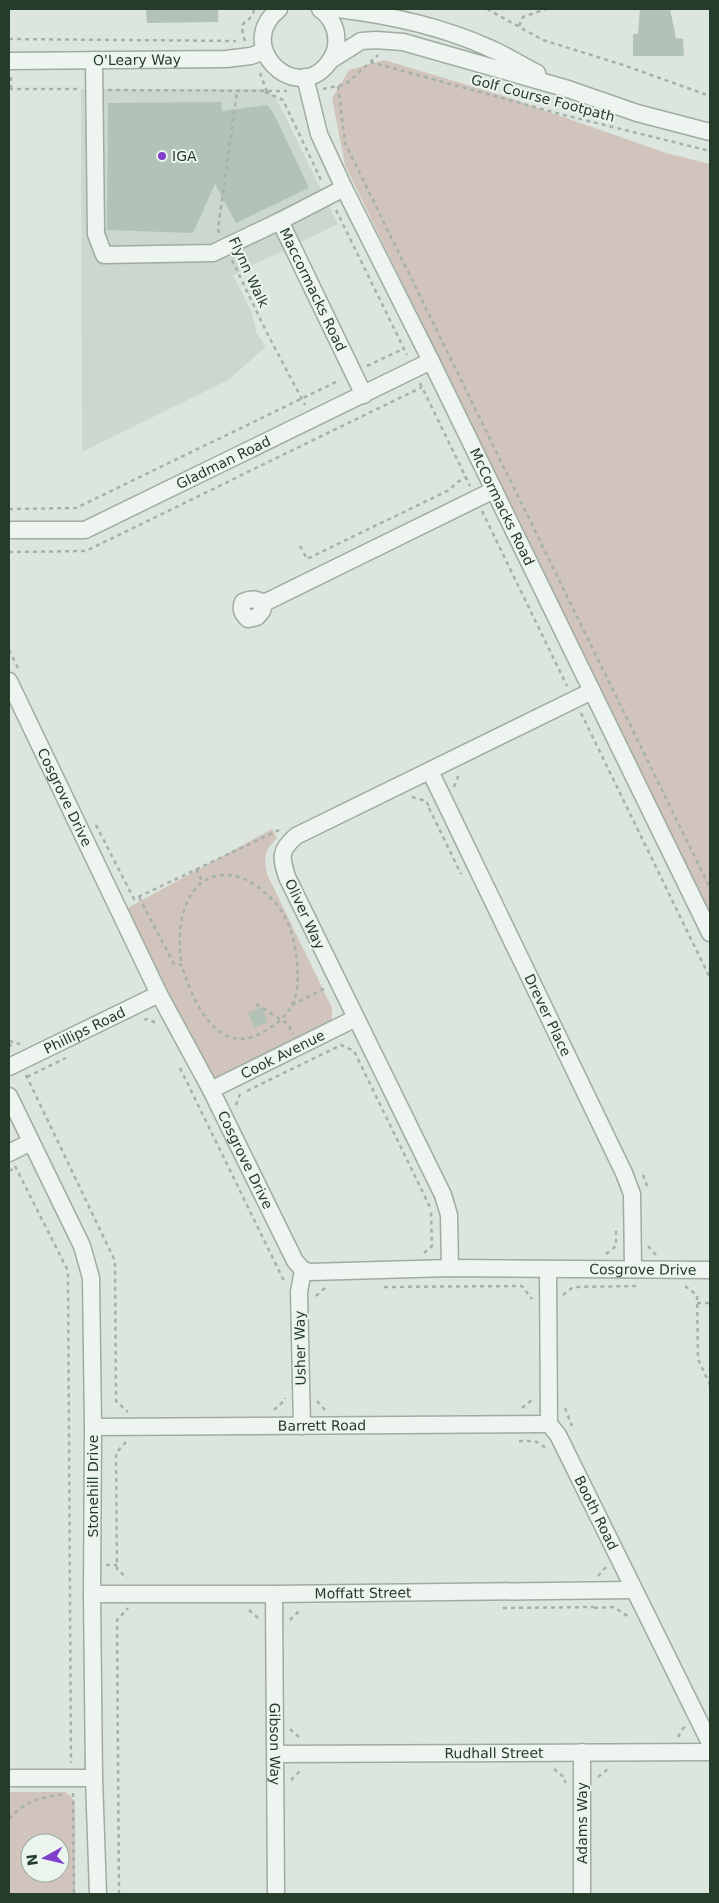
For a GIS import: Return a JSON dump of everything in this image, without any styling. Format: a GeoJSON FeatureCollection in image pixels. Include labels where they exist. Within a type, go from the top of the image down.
{"type":"FeatureCollection","features":[{"type":"Feature","properties":{"kind":"street"},"geometry":{"type":"LineString","coordinates":[[267,9],[262,38],[264,51],[269,62],[288,76],[312,75],[361,41],[403,42],[568,89],[637,113],[710,132]]}},
{"type":"Feature","properties":{"kind":"street"},"geometry":{"type":"LineString","coordinates":[[265,26],[271,15],[279,9]]}},
{"type":"Feature","properties":{"kind":"street"},"geometry":{"type":"LineString","coordinates":[[320,9],[327,14],[334,25],[337,37],[336,49],[331,60]]}},
{"type":"Feature","properties":{"kind":"street"},"geometry":{"type":"LineString","coordinates":[[337,9],[380,14],[443,31],[489,48],[568,89]]}},
{"type":"Feature","properties":{"kind":"street","name":"O'Leary Way"},"geometry":{"type":"LineString","coordinates":[[9,61],[226,59],[250,56],[264,51]]}},
{"type":"Feature","properties":{"kind":"street"},"geometry":{"type":"LineString","coordinates":[[94,60],[96,234],[104,255],[213,253],[280,221]]}},
{"type":"Feature","properties":{"kind":"street","name":"McCormacks Road"},"geometry":{"type":"LineString","coordinates":[[305,76],[319,134],[344,188],[431,361],[710,933]]}},
{"type":"Feature","properties":{"kind":"street","name":"Maccormacks Road"},"geometry":{"type":"LineString","coordinates":[[344,188],[280,221],[364,395]]}},
{"type":"Feature","properties":{"kind":"street","name":"Gladman Road"},"geometry":{"type":"LineString","coordinates":[[9,530],[85,530],[431,361]]}},
{"type":"Feature","properties":{"kind":"street"},"geometry":{"type":"LineString","coordinates":[[264,603],[494,490]]}},
{"type":"Feature","properties":{"kind":"street","name":"Cosgrove Drive"},"geometry":{"type":"LineString","coordinates":[[15,679],[159,994],[211,1090],[295,1261],[302,1270],[310,1272],[450,1268],[710,1270]]}},
{"type":"Feature","properties":{"kind":"street","name":"Oliver Way"},"geometry":{"type":"LineString","coordinates":[[450,1268],[449,1215],[443,1195],[287,877],[282,860],[285,846],[296,836],[430,771],[578,707],[592,691]]}},
{"type":"Feature","properties":{"kind":"street","name":"Drever Place"},"geometry":{"type":"LineString","coordinates":[[430,771],[624,1173],[632,1194],[633,1268]]}},
{"type":"Feature","properties":{"kind":"street","name":"Phillips Road"},"geometry":{"type":"LineString","coordinates":[[9,1067],[159,994]]}},
{"type":"Feature","properties":{"kind":"street","name":"Cook Avenue"},"geometry":{"type":"LineString","coordinates":[[211,1090],[356,1018]]}},
{"type":"Feature","properties":{"kind":"street","name":"Stonehill Drive"},"geometry":{"type":"LineString","coordinates":[[9,1096],[82,1246],[91,1278],[94,1778],[98,1894]]}},
{"type":"Feature","properties":{"kind":"street"},"geometry":{"type":"LineString","coordinates":[[11,1157],[31,1142]]}},
{"type":"Feature","properties":{"kind":"street"},"geometry":{"type":"LineString","coordinates":[[548,1269],[549,1424]]}},
{"type":"Feature","properties":{"kind":"street","name":"Usher Way"},"geometry":{"type":"LineString","coordinates":[[302,1270],[299,1292],[302,1426]]}},
{"type":"Feature","properties":{"kind":"street","name":"Barrett Road"},"geometry":{"type":"LineString","coordinates":[[93,1427],[549,1424]]}},
{"type":"Feature","properties":{"kind":"street","name":"Booth Road"},"geometry":{"type":"LineString","coordinates":[[549,1424],[558,1435],[710,1743]]}},
{"type":"Feature","properties":{"kind":"street","name":"Moffatt Street"},"geometry":{"type":"LineString","coordinates":[[92,1594],[633,1590]]}},
{"type":"Feature","properties":{"kind":"street","name":"Gibson Way"},"geometry":{"type":"LineString","coordinates":[[274,1594],[276,1894]]}},
{"type":"Feature","properties":{"kind":"street","name":"Adams Way"},"geometry":{"type":"LineString","coordinates":[[582,1752],[582,1894]]}},
{"type":"Feature","properties":{"kind":"street","name":"Rudhall Street"},"geometry":{"type":"LineString","coordinates":[[276,1754],[710,1752]]}},
{"type":"Feature","properties":{"kind":"street"},"geometry":{"type":"LineString","coordinates":[[9,1778],[73,1786],[94,1778]]}},
{"type":"Feature","properties":{"kind":"path"},"geometry":{"type":"LineString","coordinates":[[487,9],[543,40],[623,64],[710,96]]}},
{"type":"Feature","properties":{"kind":"path"},"geometry":{"type":"LineString","coordinates":[[519,26],[523,17],[546,9]]}},
{"type":"Feature","properties":{"kind":"path"},"geometry":{"type":"LineString","coordinates":[[9,39],[207,40],[245,42]]}},
{"type":"Feature","properties":{"kind":"path","name":"Golf Course Footpath"},"geometry":{"type":"LineString","coordinates":[[370,62],[564,115],[710,151]]}},
{"type":"Feature","properties":{"kind":"path"},"geometry":{"type":"LineString","coordinates":[[338,86],[345,143],[710,888]]}},
{"type":"Feature","properties":{"kind":"path"},"geometry":{"type":"LineString","coordinates":[[9,89],[265,92],[283,100],[710,978]]}},
{"type":"Feature","properties":{"kind":"path","name":"Flynn Walk"},"geometry":{"type":"LineString","coordinates":[[237,92],[218,229],[266,331],[313,419]]}},
{"type":"Feature","properties":{"kind":"path"},"geometry":{"type":"LineString","coordinates":[[9,509],[76,508],[302,400],[420,340]]}},
{"type":"Feature","properties":{"kind":"path"},"geometry":{"type":"LineString","coordinates":[[300,546],[307,559],[449,490],[466,477]]}},
{"type":"Feature","properties":{"kind":"path"},"geometry":{"type":"LineString","coordinates":[[9,650],[15,679]]}},
{"type":"Feature","properties":{"kind":"path"},"geometry":{"type":"LineString","coordinates":[[574,718],[578,707]]}},
{"type":"Feature","properties":{"kind":"path"},"geometry":{"type":"LineString","coordinates":[[429,808],[457,795],[454,787],[458,775],[465,771]]}},
{"type":"Feature","properties":{"kind":"path"},"geometry":{"type":"LineString","coordinates":[[399,786],[406,800],[413,796],[426,801],[463,878]]}},
{"type":"Feature","properties":{"kind":"path"},"geometry":{"type":"LineString","coordinates":[[96,824],[134,899],[282,828]]}},
{"type":"Feature","properties":{"kind":"path"},"geometry":{"type":"LineString","coordinates":[[196,869],[203,883]]}},
{"type":"Feature","properties":{"kind":"path"},"geometry":{"type":"LineString","coordinates":[[221,875],[240,875],[255,884],[279,906],[288,923],[295,950],[298,975],[297,990],[285,1018],[258,1034],[240,1039],[226,1035],[199,1008],[186,980],[179,949],[180,931],[185,908],[190,896],[203,883],[221,875]]}},
{"type":"Feature","properties":{"kind":"path"},"geometry":{"type":"LineString","coordinates":[[139,897],[174,964],[182,964]]}},
{"type":"Feature","properties":{"kind":"path"},"geometry":{"type":"LineString","coordinates":[[292,1005],[337,981]]}},
{"type":"Feature","properties":{"kind":"path"},"geometry":{"type":"LineString","coordinates":[[256,1004],[288,1024],[299,1046]]}},
{"type":"Feature","properties":{"kind":"path"},"geometry":{"type":"LineString","coordinates":[[140,1022],[146,1019],[158,1023]]}},
{"type":"Feature","properties":{"kind":"path"},"geometry":{"type":"LineString","coordinates":[[9,1041],[21,1045]]}},
{"type":"Feature","properties":{"kind":"path"},"geometry":{"type":"LineString","coordinates":[[228,1124],[239,1118],[235,1108],[238,1095],[341,1045],[354,1051],[431,1210],[432,1246],[421,1255]]}},
{"type":"Feature","properties":{"kind":"path"},"geometry":{"type":"LineString","coordinates":[[179,1065],[285,1282],[285,1291]]}},
{"type":"Feature","properties":{"kind":"path"},"geometry":{"type":"LineString","coordinates":[[11,1157],[68,1271],[74,1894]]}},
{"type":"Feature","properties":{"kind":"path"},"geometry":{"type":"LineString","coordinates":[[606,1254],[616,1246],[616,1228]]}},
{"type":"Feature","properties":{"kind":"path"},"geometry":{"type":"LineString","coordinates":[[432,1239],[449,1238]]}},
{"type":"Feature","properties":{"kind":"path"},"geometry":{"type":"LineString","coordinates":[[376,1287],[522,1286],[532,1297],[532,1300]]}},
{"type":"Feature","properties":{"kind":"path"},"geometry":{"type":"LineString","coordinates":[[562,1299],[562,1296],[573,1287],[639,1286]]}},
{"type":"Feature","properties":{"kind":"path"},"geometry":{"type":"LineString","coordinates":[[677,1286],[687,1286],[697,1295],[698,1359],[710,1385]]}},
{"type":"Feature","properties":{"kind":"path"},"geometry":{"type":"LineString","coordinates":[[316,1305],[316,1296],[326,1287]]}},
{"type":"Feature","properties":{"kind":"path"},"geometry":{"type":"LineString","coordinates":[[697,1303],[710,1303]]}},
{"type":"Feature","properties":{"kind":"path"},"geometry":{"type":"LineString","coordinates":[[520,1441],[519,1408],[523,1408],[532,1399],[532,1390]]}},
{"type":"Feature","properties":{"kind":"path"},"geometry":{"type":"LineString","coordinates":[[316,1396],[316,1400],[326,1410]]}},
{"type":"Feature","properties":{"kind":"path"},"geometry":{"type":"LineString","coordinates":[[274,1410],[285,1400],[285,1397]]}},
{"type":"Feature","properties":{"kind":"path"},"geometry":{"type":"LineString","coordinates":[[564,1400],[567,1416],[575,1433]]}},
{"type":"Feature","properties":{"kind":"path"},"geometry":{"type":"LineString","coordinates":[[510,1441],[536,1441],[548,1449]]}},
{"type":"Feature","properties":{"kind":"path"},"geometry":{"type":"LineString","coordinates":[[593,1576],[598,1576],[606,1567],[604,1562]]}},
{"type":"Feature","properties":{"kind":"path"},"geometry":{"type":"LineString","coordinates":[[594,1608],[614,1607],[628,1615],[632,1623]]}},
{"type":"Feature","properties":{"kind":"path"},"geometry":{"type":"LineString","coordinates":[[249,1609],[260,1619],[260,1622]]}},
{"type":"Feature","properties":{"kind":"path"},"geometry":{"type":"LineString","coordinates":[[677,1737],[684,1727],[680,1719]]}},
{"type":"Feature","properties":{"kind":"path"},"geometry":{"type":"LineString","coordinates":[[598,1778],[608,1768],[613,1768]]}},
{"type":"Feature","properties":{"kind":"path"},"geometry":{"type":"LineString","coordinates":[[547,1769],[556,1769],[565,1778],[566,1788]]}},
{"type":"Feature","properties":{"kind":"path"},"geometry":{"type":"LineString","coordinates":[[9,1819],[27,1803],[73,1786]]}},
{"type":"Feature","properties":{"kind":"shaded area"},"geometry":{"type":"Polygon","coordinates":[[[384,60],[504,96],[666,153],[710,164],[710,915],[345,165],[332,98],[349,70],[384,60]]]}},
{"type":"Feature","properties":{"kind":"shaded area"},"geometry":{"type":"Polygon","coordinates":[[[81,89],[264,89],[276,98],[338,224],[233,275],[252,313],[256,332],[266,347],[228,380],[82,452],[81,89]]]}},
{"type":"Feature","properties":{"kind":"shaded area"},"geometry":{"type":"Polygon","coordinates":[[[272,829],[277,838],[267,850],[265,863],[267,874],[332,1008],[332,1020],[329,1025],[223,1079],[212,1080],[124,910],[272,829]]]}},
{"type":"Feature","properties":{"kind":"shaded area"},"geometry":{"type":"Polygon","coordinates":[[[9,1792],[66,1792],[75,1801],[75,1894],[9,1894],[9,1792]]]}},
{"type":"Feature","properties":{"kind":"building"},"geometry":{"type":"Polygon","coordinates":[[[146,9],[218,9],[218,22],[147,23],[146,9]]]}},
{"type":"Feature","properties":{"kind":"building"},"geometry":{"type":"Polygon","coordinates":[[[640,9],[670,9],[676,38],[683,39],[684,56],[633,56],[633,34],[638,34],[640,9]]]}},
{"type":"Feature","properties":{"kind":"building","name":"IGA"},"geometry":{"type":"Polygon","coordinates":[[[221,102],[222,111],[267,105],[274,114],[309,188],[236,223],[215,184],[193,233],[107,230],[108,103],[221,102]]]}},
{"type":"Feature","properties":{"kind":"building"},"geometry":{"type":"Polygon","coordinates":[[[262,1007],[268,1022],[255,1028],[248,1013],[262,1007]]]}},
{"type":"Feature","properties":{"kind":"place","name":"IGA"},"geometry":{"type":"Point","coordinates":[162,156]}}]}
